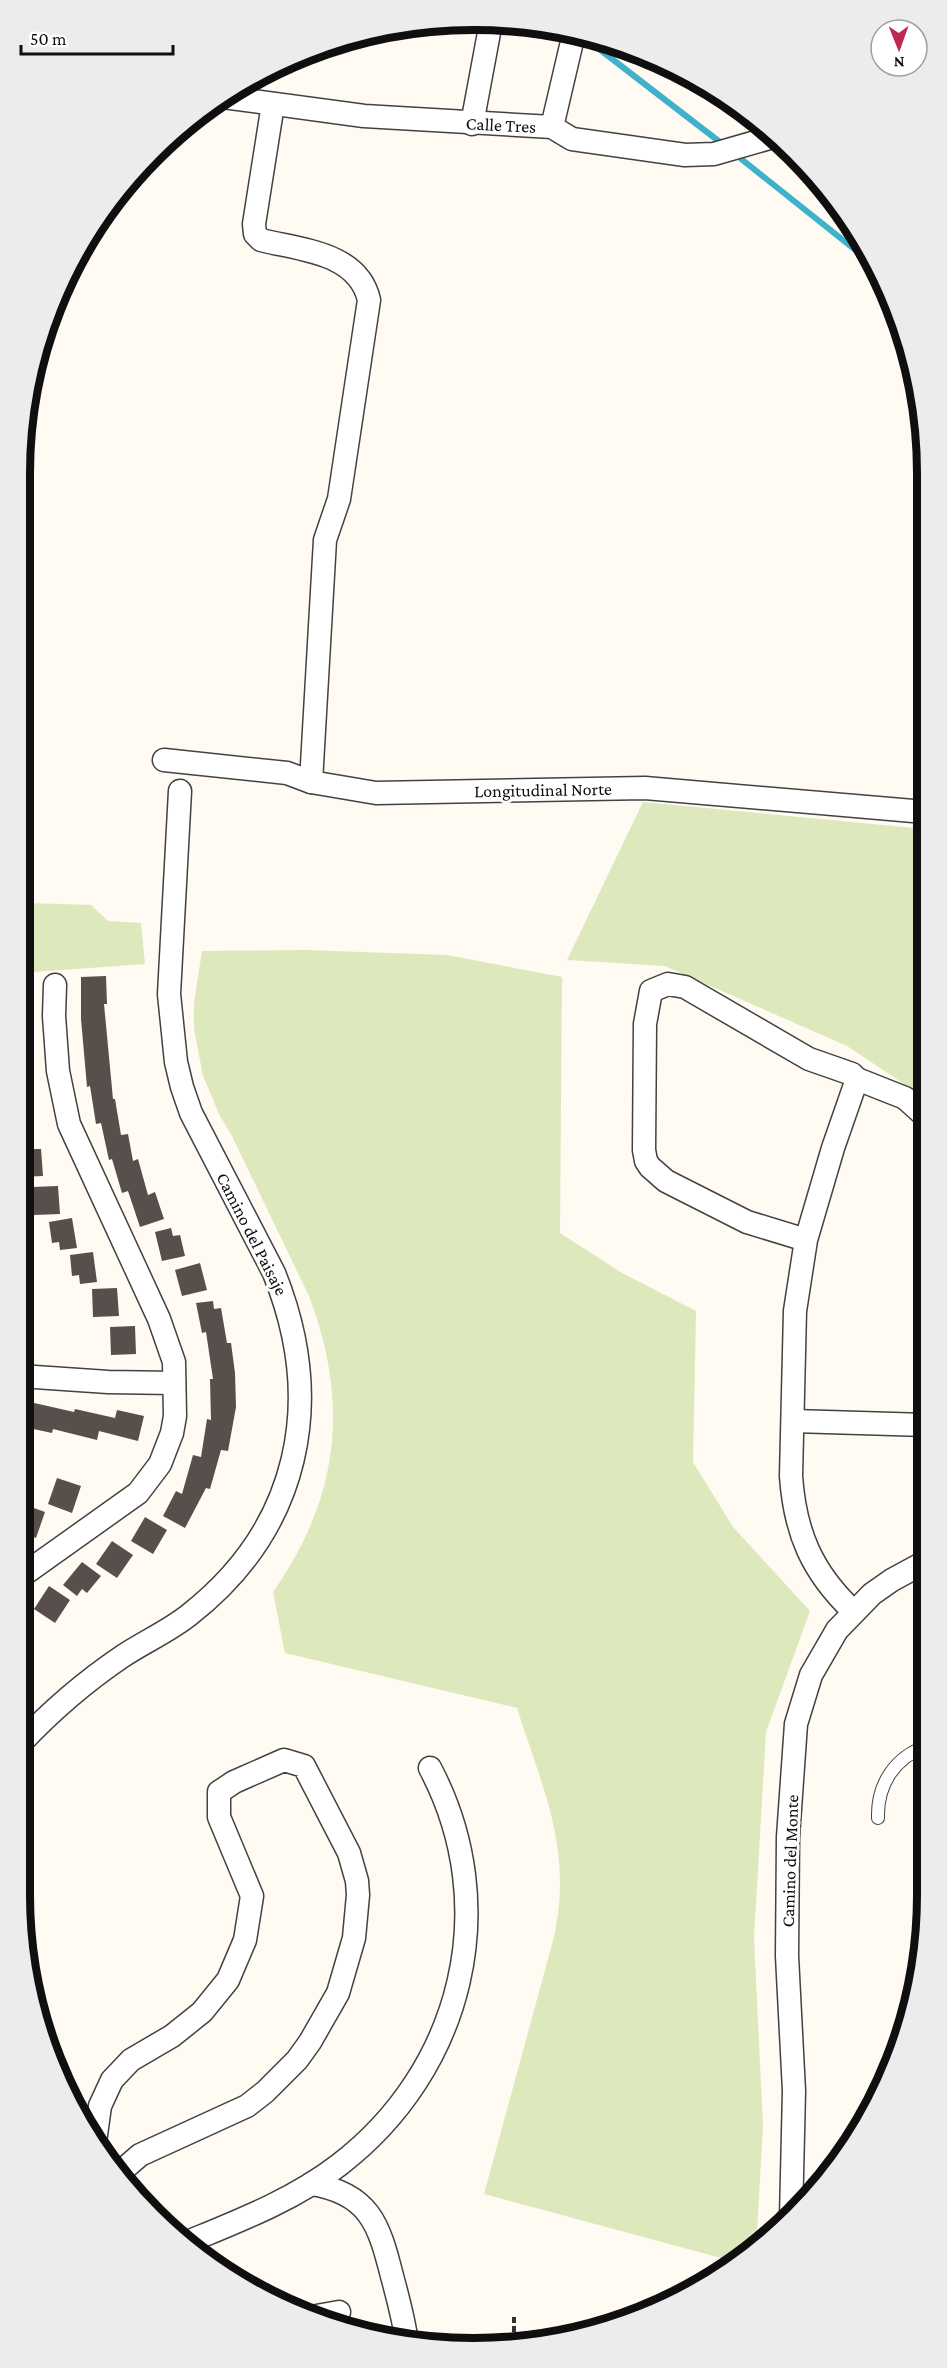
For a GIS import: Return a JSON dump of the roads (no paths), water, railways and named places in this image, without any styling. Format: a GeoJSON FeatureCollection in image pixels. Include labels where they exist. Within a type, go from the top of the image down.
{"type":"FeatureCollection","features":[{"type":"Feature","properties":{"kind":"street"},"geometry":{"type":"LineString","coordinates":[[472,124],[489,31]]}},
{"type":"Feature","properties":{"kind":"street"},"geometry":{"type":"LineString","coordinates":[[552,127],[572,42]]}},
{"type":"Feature","properties":{"kind":"street","name":"Calle Tres"},"geometry":{"type":"LineString","coordinates":[[237,99],[364,116],[552,127],[572,139],[685,156],[714,154],[765,139]]}},
{"type":"Feature","properties":{"kind":"street"},"geometry":{"type":"LineString","coordinates":[[273,104],[254,224],[255,234],[261,240],[319,253],[336,260],[358,275],[367,290],[369,300],[339,499],[325,540],[311,782]]}},
{"type":"Feature","properties":{"kind":"street","name":"Longitudinal Norte"},"geometry":{"type":"LineString","coordinates":[[164,760],[287,773],[311,782],[376,793],[645,788],[917,811]]}},
{"type":"Feature","properties":{"kind":"street","name":"Camino del Paisaje"},"geometry":{"type":"LineString","coordinates":[[30,1735],[92,1679],[136,1648],[187,1617],[228,1580],[255,1546],[277,1508],[297,1442],[300,1374],[292,1325],[285,1300],[274,1273],[191,1113],[176,1062],[169,994],[180,791]]}},
{"type":"Feature","properties":{"kind":"street"},"geometry":{"type":"LineString","coordinates":[[806,1240],[747,1222],[666,1180],[646,1161],[644,1150],[645,1024],[648,997],[651,991],[668,984],[685,987],[809,1059],[852,1074],[857,1079],[905,1098],[917,1108]]}},
{"type":"Feature","properties":{"kind":"street"},"geometry":{"type":"LineString","coordinates":[[30,1570],[123,1505],[150,1479],[160,1464],[172,1433],[176,1400],[174,1362],[159,1319],[69,1124],[58,1071],[54,1016],[55,985]]}},
{"type":"Feature","properties":{"kind":"street"},"geometry":{"type":"LineString","coordinates":[[853,1611],[825,1581],[814,1564],[801,1532],[793,1499],[793,1421],[795,1311],[806,1240],[833,1148],[857,1079]]}},
{"type":"Feature","properties":{"kind":"street"},"geometry":{"type":"LineString","coordinates":[[30,1377],[108,1382],[174,1383]]}},
{"type":"Feature","properties":{"kind":"street"},"geometry":{"type":"LineString","coordinates":[[793,1421],[917,1425]]}},
{"type":"Feature","properties":{"kind":"street","name":"Camino del Monte"},"geometry":{"type":"LineString","coordinates":[[791,2203],[794,2091],[788,1956],[788,1848],[796,1724],[811,1675],[837,1630],[853,1611],[892,1580],[917,1566]]}},
{"type":"Feature","properties":{"kind":"street"},"geometry":{"type":"LineString","coordinates":[[96,2127],[100,2106],[112,2080],[131,2060],[172,2036],[202,2012],[228,1980],[245,1940],[252,1896],[219,1818],[219,1792],[234,1782],[284,1760],[304,1766],[349,1854],[357,1881],[354,1938],[348,1966],[338,1993],[310,2042],[289,2069],[265,2092],[247,2106],[140,2155],[125,2168]]}},
{"type":"Feature","properties":{"kind":"street"},"geometry":{"type":"LineString","coordinates":[[195,2239],[248,2217],[311,2184],[338,2166],[362,2146],[404,2100],[436,2049],[456,1994],[466,1936],[465,1878],[453,1820],[443,1792],[430,1767]]}},
{"type":"Feature","properties":{"kind":"street"},"geometry":{"type":"LineString","coordinates":[[311,2184],[326,2186],[352,2198],[373,2219],[383,2238],[405,2332]]}},
{"type":"Feature","properties":{"kind":"street"},"geometry":{"type":"LineString","coordinates":[[330,2314],[339,2312]]}},
{"type":"Feature","properties":{"kind":"lane"},"geometry":{"type":"LineString","coordinates":[[878,1818],[879,1797],[888,1775],[905,1756],[917,1751]]}},
{"type":"Feature","properties":{"kind":"waterway"},"geometry":{"type":"LineString","coordinates":[[598,48],[725,146]]}},
{"type":"Feature","properties":{"kind":"waterway"},"geometry":{"type":"LineString","coordinates":[[735,154],[858,252]]}}]}
